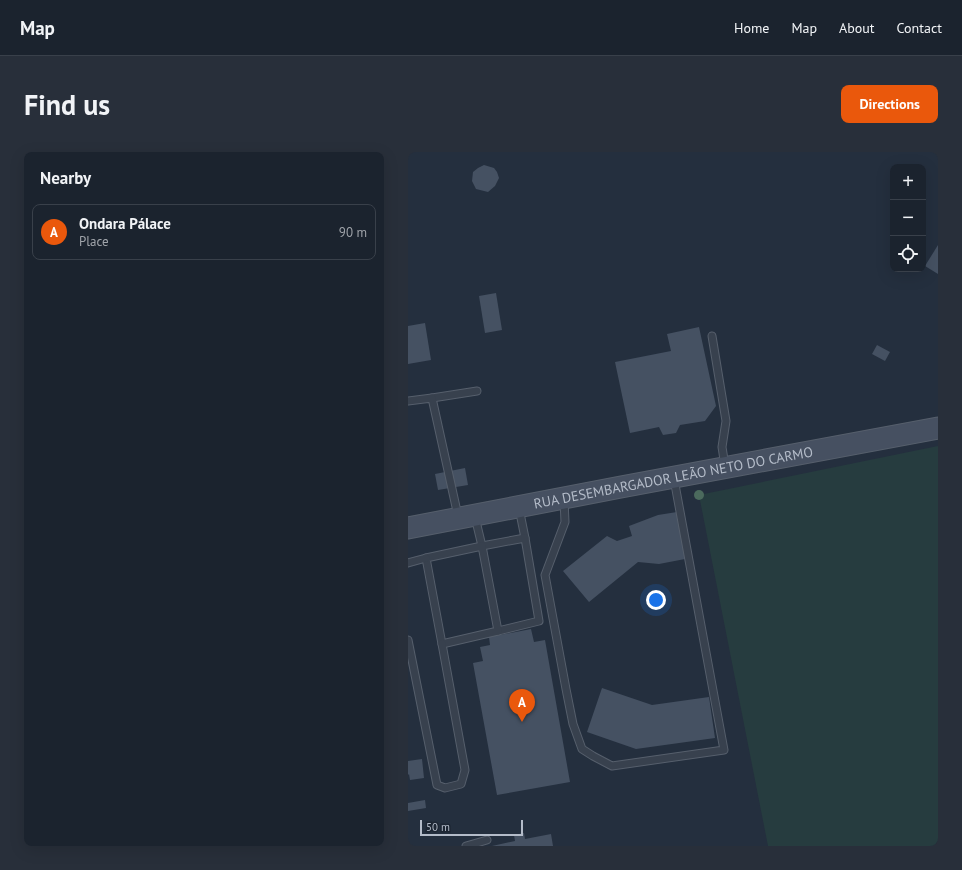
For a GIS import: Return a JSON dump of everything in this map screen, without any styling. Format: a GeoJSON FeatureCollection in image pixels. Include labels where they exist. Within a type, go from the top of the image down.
{"type":"FeatureCollection","features":[{"type":"Feature","properties":{"kind":"main road","name":"RUA DESEMBARGADOR LEÃO NETO DO CARMO"},"geometry":{"type":"LineString","coordinates":[[408,528],[518,506],[938,428]]}},
{"type":"Feature","properties":{"kind":"lane"},"geometry":{"type":"LineString","coordinates":[[712,336],[726,421],[722,447],[726,468]]}},
{"type":"Feature","properties":{"kind":"lane"},"geometry":{"type":"LineString","coordinates":[[408,401],[477,391]]}},
{"type":"Feature","properties":{"kind":"lane"},"geometry":{"type":"LineString","coordinates":[[432,398],[466,517],[482,546],[498,631]]}},
{"type":"Feature","properties":{"kind":"lane"},"geometry":{"type":"LineString","coordinates":[[564,498],[565,522],[545,575],[573,724],[582,749],[612,766],[724,750],[674,477]]}},
{"type":"Feature","properties":{"kind":"lane"},"geometry":{"type":"LineString","coordinates":[[442,644],[539,621],[518,506]]}},
{"type":"Feature","properties":{"kind":"lane"},"geometry":{"type":"LineString","coordinates":[[408,563],[525,538]]}},
{"type":"Feature","properties":{"kind":"lane"},"geometry":{"type":"LineString","coordinates":[[408,640],[437,785],[445,788],[461,784],[465,770],[426,558]]}},
{"type":"Feature","properties":{"kind":"lane"},"geometry":{"type":"LineString","coordinates":[[466,846],[487,840]]}},
{"type":"Feature","properties":{"kind":"green space"},"geometry":{"type":"Polygon","coordinates":[[[938,446],[938,846],[768,846],[699,495],[938,446]]]}},
{"type":"Feature","properties":{"kind":"building"},"geometry":{"type":"Polygon","coordinates":[[[484,165],[494,168],[499,178],[495,186],[488,192],[476,189],[472,181],[473,172],[484,165]]]}},
{"type":"Feature","properties":{"kind":"building"},"geometry":{"type":"Polygon","coordinates":[[[938,245],[938,274],[926,267],[938,245]]]}},
{"type":"Feature","properties":{"kind":"building"},"geometry":{"type":"Polygon","coordinates":[[[496,293],[502,330],[485,333],[479,296],[496,293]]]}},
{"type":"Feature","properties":{"kind":"building"},"geometry":{"type":"Polygon","coordinates":[[[425,323],[431,360],[408,364],[408,326],[425,323]]]}},
{"type":"Feature","properties":{"kind":"building"},"geometry":{"type":"Polygon","coordinates":[[[699,327],[716,406],[705,421],[680,425],[676,433],[663,435],[659,427],[630,433],[615,362],[671,351],[667,334],[699,327]]]}},
{"type":"Feature","properties":{"kind":"building"},"geometry":{"type":"Polygon","coordinates":[[[877,345],[890,352],[885,361],[872,354],[877,345]]]}},
{"type":"Feature","properties":{"kind":"building"},"geometry":{"type":"Polygon","coordinates":[[[465,468],[468,485],[438,490],[435,474],[465,468]]]}},
{"type":"Feature","properties":{"kind":"building"},"geometry":{"type":"Polygon","coordinates":[[[677,512],[685,559],[659,564],[638,562],[589,602],[563,571],[607,536],[617,541],[632,536],[629,526],[658,515],[677,512]]]}},
{"type":"Feature","properties":{"kind":"building"},"geometry":{"type":"Polygon","coordinates":[[[531,629],[534,642],[545,640],[570,782],[497,795],[473,663],[483,661],[480,647],[490,645],[489,637],[531,629]]]}},
{"type":"Feature","properties":{"kind":"building"},"geometry":{"type":"Polygon","coordinates":[[[602,688],[652,705],[709,697],[715,738],[636,749],[587,732],[602,688]]]}},
{"type":"Feature","properties":{"kind":"building"},"geometry":{"type":"Polygon","coordinates":[[[422,759],[424,778],[410,780],[409,774],[408,775],[408,761],[422,759]]]}},
{"type":"Feature","properties":{"kind":"building"},"geometry":{"type":"Polygon","coordinates":[[[425,800],[426,808],[408,811],[408,803],[425,800]]]}},
{"type":"Feature","properties":{"kind":"building"},"geometry":{"type":"Polygon","coordinates":[[[524,833],[525,839],[551,834],[553,846],[492,846],[515,841],[514,835],[524,833]]]}},
{"type":"Feature","properties":{"kind":"place","name":"Ondara Pálace"},"geometry":{"type":"Point","coordinates":[522,722]}}]}
